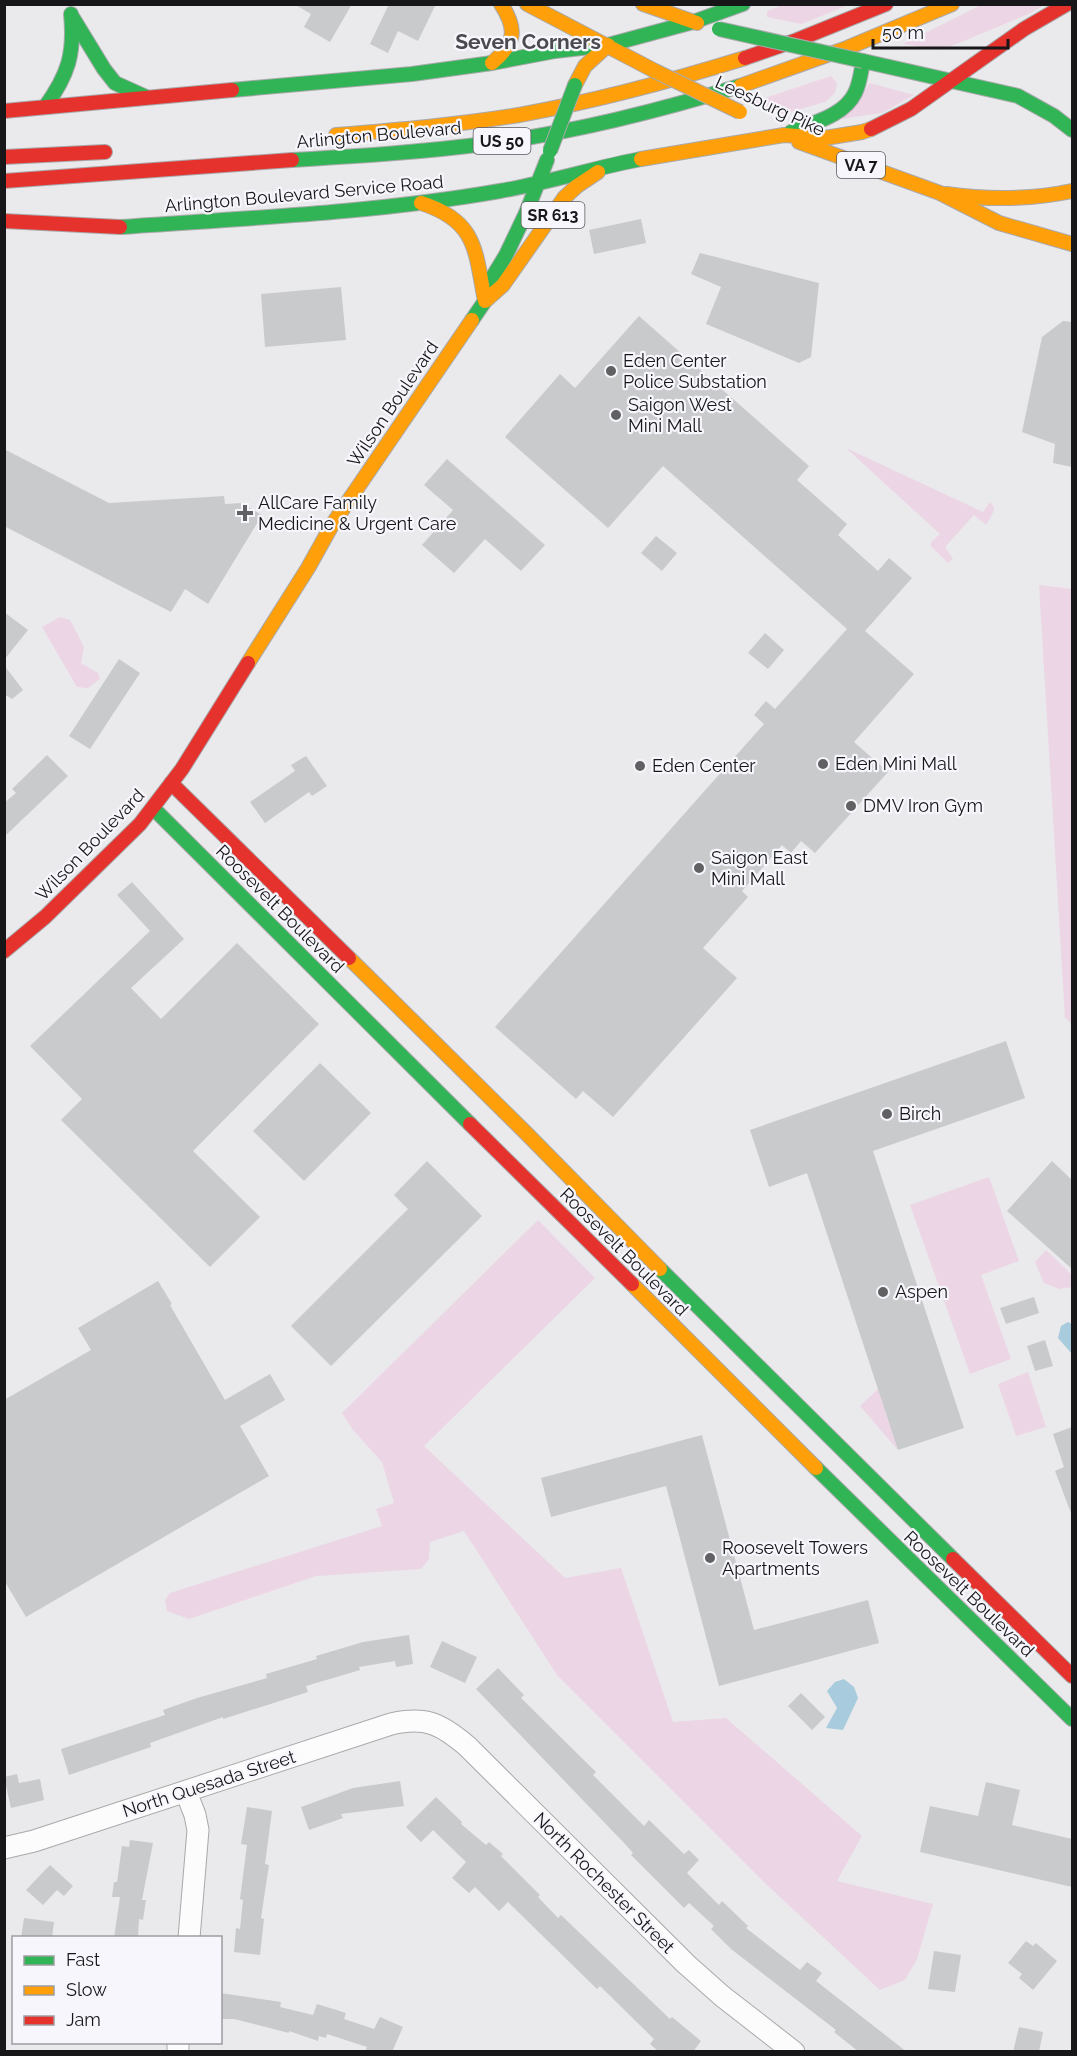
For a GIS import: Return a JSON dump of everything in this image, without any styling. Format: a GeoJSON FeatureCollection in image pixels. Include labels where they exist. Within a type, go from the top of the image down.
{"type":"FeatureCollection","features":[{"type":"Feature","properties":{"kind":"main road"},"geometry":{"type":"LineString","coordinates":[[492,63],[506,51],[513,32],[512,22],[501,4]]}},
{"type":"Feature","properties":{"kind":"main road","name":"Leesburg Pike"},"geometry":{"type":"LineString","coordinates":[[527,4],[655,72],[744,114]]}},
{"type":"Feature","properties":{"kind":"main road"},"geometry":{"type":"LineString","coordinates":[[643,4],[719,29],[1018,96],[1054,116],[1072,130]]}},
{"type":"Feature","properties":{"kind":"main road"},"geometry":{"type":"LineString","coordinates":[[687,4],[693,22]]}},
{"type":"Feature","properties":{"kind":"main road"},"geometry":{"type":"LineString","coordinates":[[4,111],[412,74],[492,63],[555,51],[608,45],[693,22],[743,4]]}},
{"type":"Feature","properties":{"kind":"main road","name":"Arlington Boulevard"},"geometry":{"type":"LineString","coordinates":[[326,135],[407,129],[517,115],[625,91],[745,58],[886,4]]}},
{"type":"Feature","properties":{"kind":"main road","name":"Arlington Boulevard"},"geometry":{"type":"LineString","coordinates":[[4,181],[433,150],[521,139],[647,113],[770,77],[842,52],[952,4]]}},
{"type":"Feature","properties":{"kind":"main road","name":"Arlington Boulevard Service Road"},"geometry":{"type":"LineString","coordinates":[[16,236],[348,211],[421,203],[538,183],[609,165],[692,149],[784,135],[825,138],[862,132],[911,109],[1024,29],[1067,4]]}},
{"type":"Feature","properties":{"kind":"main road"},"geometry":{"type":"LineString","coordinates":[[69,10],[104,69],[115,83],[146,97]]}},
{"type":"Feature","properties":{"kind":"main road"},"geometry":{"type":"LineString","coordinates":[[45,107],[58,91],[68,71],[74,43],[69,10]]}},
{"type":"Feature","properties":{"kind":"main road","name":"Wilson Boulevard"},"geometry":{"type":"LineString","coordinates":[[4,951],[51,912],[140,824],[187,761],[308,568],[332,525],[484,302],[492,278],[513,239],[538,183],[575,86],[585,66],[608,45]]}},
{"type":"Feature","properties":{"kind":"main road"},"geometry":{"type":"LineString","coordinates":[[784,135],[831,114],[850,102],[858,86],[863,61]]}},
{"type":"Feature","properties":{"kind":"main road"},"geometry":{"type":"LineString","coordinates":[[1054,116],[1072,122]]}},
{"type":"Feature","properties":{"kind":"main road","name":"Leesburg Pike"},"geometry":{"type":"LineString","coordinates":[[766,126],[810,147],[940,193],[999,223],[1072,244]]}},
{"type":"Feature","properties":{"kind":"main road"},"geometry":{"type":"LineString","coordinates":[[4,157],[122,151]]}},
{"type":"Feature","properties":{"kind":"main road","name":"SR 613"},"geometry":{"type":"LineString","coordinates":[[484,302],[503,285],[564,198],[589,177],[609,165]]}},
{"type":"Feature","properties":{"kind":"main road"},"geometry":{"type":"LineString","coordinates":[[940,193],[969,198],[999,199],[1045,196],[1072,191]]}},
{"type":"Feature","properties":{"kind":"main road"},"geometry":{"type":"LineString","coordinates":[[421,203],[445,210],[457,218],[467,230],[484,302]]}},
{"type":"Feature","properties":{"kind":"main road"},"geometry":{"type":"LineString","coordinates":[[4,221],[120,227]]}},
{"type":"Feature","properties":{"kind":"main road","name":"Roosevelt Boulevard"},"geometry":{"type":"LineString","coordinates":[[171,783],[1072,1676]]}},
{"type":"Feature","properties":{"kind":"main road","name":"Roosevelt Boulevard"},"geometry":{"type":"LineString","coordinates":[[153,808],[930,1581],[1072,1719]]}},
{"type":"Feature","properties":{"kind":"street","name":"North Quesada Street"},"geometry":{"type":"LineString","coordinates":[[4,1848],[34,1841],[392,1724],[413,1721]]}},
{"type":"Feature","properties":{"kind":"street","name":"North Rochester Street"},"geometry":{"type":"LineString","coordinates":[[413,1721],[439,1725],[467,1746],[686,1964],[794,2052]]}},
{"type":"Feature","properties":{"kind":"street"},"geometry":{"type":"LineString","coordinates":[[186,1792],[198,1830],[189,1936]]}},
{"type":"Feature","properties":{"kind":"shaded area"},"geometry":{"type":"Polygon","coordinates":[[[783,5],[848,5],[802,24],[767,17],[767,11],[783,5]]]}},
{"type":"Feature","properties":{"kind":"shaded area"},"geometry":{"type":"Polygon","coordinates":[[[981,5],[1044,5],[1031,13],[942,50],[903,44],[981,5]]]}},
{"type":"Feature","properties":{"kind":"shaded area"},"geometry":{"type":"Polygon","coordinates":[[[831,76],[837,83],[835,93],[825,102],[783,114],[753,102],[831,76]]]}},
{"type":"Feature","properties":{"kind":"shaded area"},"geometry":{"type":"Polygon","coordinates":[[[870,83],[914,95],[882,113],[841,119],[870,83]]]}},
{"type":"Feature","properties":{"kind":"shaded area"},"geometry":{"type":"Polygon","coordinates":[[[846,448],[983,512],[990,502],[994,507],[993,513],[986,525],[974,515],[945,547],[953,559],[948,563],[931,546],[931,542],[940,534],[846,448]]]}},
{"type":"Feature","properties":{"kind":"shaded area"},"geometry":{"type":"Polygon","coordinates":[[[1039,585],[1072,589],[1072,1024],[1065,1018],[1039,585]]]}},
{"type":"Feature","properties":{"kind":"shaded area"},"geometry":{"type":"Polygon","coordinates":[[[60,617],[70,620],[84,647],[81,663],[98,673],[100,679],[88,688],[77,687],[42,627],[60,617]]]}},
{"type":"Feature","properties":{"kind":"shaded area"},"geometry":{"type":"Polygon","coordinates":[[[989,1177],[1019,1261],[981,1275],[1011,1359],[970,1374],[910,1205],[989,1177]]]}},
{"type":"Feature","properties":{"kind":"shaded area"},"geometry":{"type":"Polygon","coordinates":[[[538,1220],[595,1278],[424,1446],[565,1578],[621,1568],[673,1722],[726,1718],[862,1836],[837,1881],[933,1904],[917,1959],[905,1980],[880,1990],[767,1885],[557,1675],[464,1531],[430,1542],[429,1559],[421,1569],[316,1576],[189,1619],[167,1611],[165,1600],[170,1593],[382,1526],[376,1509],[394,1503],[382,1462],[353,1430],[342,1413],[538,1220]]]}},
{"type":"Feature","properties":{"kind":"shaded area"},"geometry":{"type":"Polygon","coordinates":[[[1046,1250],[1072,1275],[1072,1287],[1059,1289],[1044,1283],[1035,1262],[1046,1250]]]}},
{"type":"Feature","properties":{"kind":"shaded area"},"geometry":{"type":"Polygon","coordinates":[[[1028,1372],[1046,1427],[1016,1436],[998,1384],[1028,1372]]]}},
{"type":"Feature","properties":{"kind":"shaded area"},"geometry":{"type":"Polygon","coordinates":[[[878,1389],[898,1450],[860,1406],[878,1389]]]}},
{"type":"Feature","properties":{"kind":"water"},"geometry":{"type":"Polygon","coordinates":[[[1068,1322],[1072,1324],[1072,1354],[1058,1338],[1061,1326],[1068,1322]]]}},
{"type":"Feature","properties":{"kind":"water"},"geometry":{"type":"Polygon","coordinates":[[[844,1679],[854,1687],[858,1698],[843,1730],[826,1728],[837,1708],[827,1691],[835,1682],[844,1679]]]}},
{"type":"Feature","properties":{"kind":"building"},"geometry":{"type":"Polygon","coordinates":[[[294,4],[352,4],[330,42],[304,27],[311,14],[294,4]]]}},
{"type":"Feature","properties":{"kind":"building"},"geometry":{"type":"Polygon","coordinates":[[[389,4],[436,4],[418,41],[398,31],[388,53],[370,44],[389,4]]]}},
{"type":"Feature","properties":{"kind":"building"},"geometry":{"type":"Polygon","coordinates":[[[641,219],[646,243],[594,254],[589,230],[641,219]]]}},
{"type":"Feature","properties":{"kind":"building"},"geometry":{"type":"Polygon","coordinates":[[[700,253],[819,283],[811,357],[799,363],[706,324],[721,287],[691,274],[700,253]]]}},
{"type":"Feature","properties":{"kind":"building"},"geometry":{"type":"Polygon","coordinates":[[[341,287],[346,340],[265,347],[261,294],[341,287]]]}},
{"type":"Feature","properties":{"kind":"building"},"geometry":{"type":"Polygon","coordinates":[[[639,316],[809,466],[797,480],[847,524],[838,535],[878,571],[889,558],[912,578],[865,631],[914,674],[854,742],[888,772],[815,853],[801,841],[791,853],[782,845],[742,891],[748,897],[703,948],[737,978],[613,1117],[583,1091],[576,1099],[495,1027],[764,724],[754,715],[766,701],[775,709],[847,629],[663,466],[608,528],[505,437],[560,374],[575,388],[639,316]]]}},
{"type":"Feature","properties":{"kind":"building"},"geometry":{"type":"Polygon","coordinates":[[[1063,321],[1072,322],[1072,467],[1053,463],[1055,444],[1022,432],[1042,337],[1063,321]]]}},
{"type":"Feature","properties":{"kind":"building"},"geometry":{"type":"Polygon","coordinates":[[[4,449],[109,503],[224,496],[225,504],[241,503],[262,515],[208,604],[185,589],[171,612],[4,526],[4,449]]]}},
{"type":"Feature","properties":{"kind":"building"},"geometry":{"type":"Polygon","coordinates":[[[447,459],[545,545],[521,571],[485,539],[454,573],[422,545],[453,510],[424,485],[447,459]]]}},
{"type":"Feature","properties":{"kind":"building"},"geometry":{"type":"Polygon","coordinates":[[[656,536],[677,553],[662,571],[641,553],[656,536]]]}},
{"type":"Feature","properties":{"kind":"building"},"geometry":{"type":"Polygon","coordinates":[[[4,612],[28,630],[4,660],[4,612]]]}},
{"type":"Feature","properties":{"kind":"building"},"geometry":{"type":"Polygon","coordinates":[[[765,633],[784,650],[768,669],[748,653],[765,633]]]}},
{"type":"Feature","properties":{"kind":"building"},"geometry":{"type":"Polygon","coordinates":[[[119,659],[140,673],[90,749],[69,736],[119,659]]]}},
{"type":"Feature","properties":{"kind":"building"},"geometry":{"type":"Polygon","coordinates":[[[4,665],[23,690],[12,699],[4,694],[4,665]]]}},
{"type":"Feature","properties":{"kind":"building"},"geometry":{"type":"Polygon","coordinates":[[[47,755],[68,776],[4,837],[4,803],[16,793],[12,789],[47,755]]]}},
{"type":"Feature","properties":{"kind":"building"},"geometry":{"type":"Polygon","coordinates":[[[306,756],[327,786],[312,796],[309,792],[265,823],[250,802],[295,771],[291,765],[306,756]]]}},
{"type":"Feature","properties":{"kind":"building"},"geometry":{"type":"Polygon","coordinates":[[[132,882],[184,939],[131,988],[161,1019],[237,943],[319,1024],[193,1151],[260,1217],[210,1267],[61,1120],[82,1099],[30,1046],[150,931],[117,895],[132,882]]]}},
{"type":"Feature","properties":{"kind":"building"},"geometry":{"type":"Polygon","coordinates":[[[1006,1041],[1025,1098],[873,1151],[964,1428],[898,1450],[807,1173],[769,1187],[750,1130],[1006,1041]]]}},
{"type":"Feature","properties":{"kind":"building"},"geometry":{"type":"Polygon","coordinates":[[[320,1063],[371,1113],[304,1181],[253,1131],[320,1063]]]}},
{"type":"Feature","properties":{"kind":"building"},"geometry":{"type":"Polygon","coordinates":[[[427,1161],[482,1216],[331,1366],[291,1326],[408,1209],[394,1195],[427,1161]]]}},
{"type":"Feature","properties":{"kind":"building"},"geometry":{"type":"Polygon","coordinates":[[[1052,1161],[1072,1180],[1072,1269],[1007,1211],[1052,1161]]]}},
{"type":"Feature","properties":{"kind":"building"},"geometry":{"type":"Polygon","coordinates":[[[158,1281],[225,1400],[270,1374],[285,1400],[240,1426],[269,1476],[26,1617],[4,1580],[4,1400],[91,1350],[78,1328],[158,1281]]]}},
{"type":"Feature","properties":{"kind":"building"},"geometry":{"type":"Polygon","coordinates":[[[1034,1297],[1039,1313],[1006,1324],[1000,1308],[1034,1297]]]}},
{"type":"Feature","properties":{"kind":"building"},"geometry":{"type":"Polygon","coordinates":[[[1045,1340],[1053,1366],[1035,1371],[1027,1346],[1045,1340]]]}},
{"type":"Feature","properties":{"kind":"building"},"geometry":{"type":"Polygon","coordinates":[[[1072,1427],[1071,1513],[1055,1471],[1064,1467],[1053,1434],[1072,1427]]]}},
{"type":"Feature","properties":{"kind":"building","name":"Roosevelt Towers Apartments"},"geometry":{"type":"Polygon","coordinates":[[[702,1435],[754,1630],[868,1600],[879,1643],[719,1686],[666,1486],[551,1517],[541,1478],[702,1435]]]}},
{"type":"Feature","properties":{"kind":"building"},"geometry":{"type":"Polygon","coordinates":[[[409,1635],[413,1664],[396,1667],[395,1661],[359,1667],[360,1670],[306,1686],[308,1692],[223,1719],[223,1717],[150,1743],[151,1747],[69,1775],[61,1749],[165,1715],[163,1710],[197,1698],[267,1678],[266,1674],[317,1659],[316,1656],[363,1642],[409,1635]]]}},
{"type":"Feature","properties":{"kind":"building"},"geometry":{"type":"Polygon","coordinates":[[[442,1641],[477,1657],[465,1683],[430,1667],[442,1641]]]}},
{"type":"Feature","properties":{"kind":"building"},"geometry":{"type":"Polygon","coordinates":[[[498,1668],[524,1695],[521,1698],[596,1772],[593,1775],[644,1826],[649,1820],[684,1854],[689,1850],[699,1860],[687,1873],[719,1905],[722,1901],[748,1926],[746,1928],[800,1970],[807,1962],[822,1973],[816,1981],[907,2052],[859,2052],[834,2032],[836,2030],[731,1949],[711,1929],[714,1926],[689,1903],[684,1908],[631,1855],[633,1853],[626,1845],[476,1689],[498,1668]]]}},
{"type":"Feature","properties":{"kind":"building"},"geometry":{"type":"Polygon","coordinates":[[[801,1693],[825,1717],[812,1730],[788,1706],[801,1693]]]}},
{"type":"Feature","properties":{"kind":"building"},"geometry":{"type":"Polygon","coordinates":[[[17,1774],[19,1783],[40,1779],[44,1800],[11,1808],[4,1777],[17,1774]]]}},
{"type":"Feature","properties":{"kind":"building"},"geometry":{"type":"Polygon","coordinates":[[[400,1781],[404,1806],[341,1814],[343,1818],[309,1830],[301,1807],[353,1788],[400,1781]]]}},
{"type":"Feature","properties":{"kind":"building"},"geometry":{"type":"Polygon","coordinates":[[[986,1782],[1020,1790],[1012,1825],[1072,1839],[1072,1887],[920,1852],[930,1806],[978,1816],[986,1782]]]}},
{"type":"Feature","properties":{"kind":"building"},"geometry":{"type":"Polygon","coordinates":[[[436,1797],[462,1822],[461,1824],[486,1845],[489,1842],[503,1854],[501,1856],[540,1895],[538,1897],[558,1918],[561,1915],[670,2019],[672,2017],[701,2041],[693,2052],[659,2052],[650,2044],[654,2039],[600,1986],[597,1989],[508,1902],[499,1911],[475,1887],[469,1893],[452,1878],[466,1862],[433,1830],[421,1842],[406,1827],[436,1797]]]}},
{"type":"Feature","properties":{"kind":"building"},"geometry":{"type":"Polygon","coordinates":[[[247,1807],[272,1811],[265,1864],[269,1865],[261,1918],[264,1919],[260,1955],[234,1952],[236,1928],[240,1929],[243,1900],[240,1899],[247,1845],[241,1844],[247,1807]]]}},
{"type":"Feature","properties":{"kind":"building"},"geometry":{"type":"Polygon","coordinates":[[[130,1840],[153,1843],[142,1900],[146,1900],[143,1920],[139,1919],[138,1936],[114,1936],[120,1897],[112,1897],[114,1882],[117,1882],[122,1846],[129,1847],[130,1840]]]}},
{"type":"Feature","properties":{"kind":"building"},"geometry":{"type":"Polygon","coordinates":[[[50,1865],[73,1886],[64,1896],[57,1890],[43,1905],[26,1890],[50,1865]]]}},
{"type":"Feature","properties":{"kind":"building"},"geometry":{"type":"Polygon","coordinates":[[[24,1918],[54,1922],[52,1936],[21,1936],[24,1918]]]}},
{"type":"Feature","properties":{"kind":"building"},"geometry":{"type":"Polygon","coordinates":[[[1026,1941],[1033,1946],[1036,1943],[1057,1961],[1033,1990],[1019,1978],[1022,1974],[1008,1963],[1026,1941]]]}},
{"type":"Feature","properties":{"kind":"building"},"geometry":{"type":"Polygon","coordinates":[[[934,1951],[961,1955],[955,1992],[928,1989],[934,1951]]]}},
{"type":"Feature","properties":{"kind":"building"},"geometry":{"type":"Polygon","coordinates":[[[222,1993],[281,2002],[280,2007],[313,2015],[317,2004],[346,2013],[344,2019],[374,2029],[380,2017],[403,2027],[392,2052],[365,2052],[367,2047],[327,2034],[326,2038],[319,2036],[318,2041],[289,2031],[289,2033],[234,2019],[222,2019],[222,1993]]]}},
{"type":"Feature","properties":{"kind":"building"},"geometry":{"type":"Polygon","coordinates":[[[1019,2027],[1043,2032],[1039,2052],[1013,2052],[1019,2027]]]}},
{"type":"Feature","properties":{"kind":"traffic: fast"},"geometry":{"type":"LineString","coordinates":[[232,90],[412,74],[492,63],[555,51],[608,45],[693,22],[743,4]]}},
{"type":"Feature","properties":{"kind":"traffic: fast"},"geometry":{"type":"LineString","coordinates":[[45,107],[59,85],[71,53],[71,14]]}},
{"type":"Feature","properties":{"kind":"traffic: fast"},"geometry":{"type":"LineString","coordinates":[[71,15],[115,83],[146,97]]}},
{"type":"Feature","properties":{"kind":"traffic: fast"},"geometry":{"type":"LineString","coordinates":[[719,29],[863,61]]}},
{"type":"Feature","properties":{"kind":"traffic: fast"},"geometry":{"type":"LineString","coordinates":[[791,132],[827,118],[843,108],[857,89],[863,61],[1018,96],[1054,116],[1072,130]]}},
{"type":"Feature","properties":{"kind":"traffic: fast"},"geometry":{"type":"LineString","coordinates":[[550,151],[575,85]]}},
{"type":"Feature","properties":{"kind":"traffic: fast"},"geometry":{"type":"LineString","coordinates":[[292,160],[467,146],[555,133],[617,120],[740,86]]}},
{"type":"Feature","properties":{"kind":"traffic: fast"},"geometry":{"type":"LineString","coordinates":[[120,227],[405,205],[518,188],[641,159]]}},
{"type":"Feature","properties":{"kind":"traffic: fast"},"geometry":{"type":"LineString","coordinates":[[472,320],[485,301],[492,278],[526,213],[547,160]]}},
{"type":"Feature","properties":{"kind":"traffic: fast"},"geometry":{"type":"LineString","coordinates":[[153,808],[470,1124]]}},
{"type":"Feature","properties":{"kind":"traffic: fast"},"geometry":{"type":"LineString","coordinates":[[660,1269],[953,1559]]}},
{"type":"Feature","properties":{"kind":"traffic: fast"},"geometry":{"type":"LineString","coordinates":[[816,1468],[1072,1719]]}},
{"type":"Feature","properties":{"kind":"traffic: slow"},"geometry":{"type":"LineString","coordinates":[[492,63],[506,49],[512,36],[510,21],[501,4]]}},
{"type":"Feature","properties":{"kind":"traffic: slow"},"geometry":{"type":"LineString","coordinates":[[527,4],[655,71]]}},
{"type":"Feature","properties":{"kind":"traffic: slow"},"geometry":{"type":"LineString","coordinates":[[643,4],[697,23]]}},
{"type":"Feature","properties":{"kind":"traffic: slow"},"geometry":{"type":"LineString","coordinates":[[740,86],[847,48],[952,4]]}},
{"type":"Feature","properties":{"kind":"traffic: slow"},"geometry":{"type":"LineString","coordinates":[[575,85],[585,66],[608,45]]}},
{"type":"Feature","properties":{"kind":"traffic: slow"},"geometry":{"type":"LineString","coordinates":[[336,135],[519,115],[633,90],[745,58]]}},
{"type":"Feature","properties":{"kind":"traffic: slow"},"geometry":{"type":"LineString","coordinates":[[655,71],[740,112]]}},
{"type":"Feature","properties":{"kind":"traffic: slow"},"geometry":{"type":"LineString","coordinates":[[641,159],[784,135],[825,138],[871,129]]}},
{"type":"Feature","properties":{"kind":"traffic: slow"},"geometry":{"type":"LineString","coordinates":[[799,142],[940,193],[999,223],[1072,244]]}},
{"type":"Feature","properties":{"kind":"traffic: slow"},"geometry":{"type":"LineString","coordinates":[[421,203],[439,210],[463,228],[475,252],[485,301],[503,285],[564,198],[598,172]]}},
{"type":"Feature","properties":{"kind":"traffic: slow"},"geometry":{"type":"LineString","coordinates":[[946,194],[1009,198],[1072,191]]}},
{"type":"Feature","properties":{"kind":"traffic: slow"},"geometry":{"type":"LineString","coordinates":[[248,663],[308,568],[332,525],[472,320]]}},
{"type":"Feature","properties":{"kind":"traffic: slow"},"geometry":{"type":"LineString","coordinates":[[349,958],[660,1269]]}},
{"type":"Feature","properties":{"kind":"traffic: slow"},"geometry":{"type":"LineString","coordinates":[[632,1284],[816,1468]]}},
{"type":"Feature","properties":{"kind":"traffic: jam"},"geometry":{"type":"LineString","coordinates":[[745,58],[886,4]]}},
{"type":"Feature","properties":{"kind":"traffic: jam"},"geometry":{"type":"LineString","coordinates":[[871,129],[911,109],[1024,29],[1067,4]]}},
{"type":"Feature","properties":{"kind":"traffic: jam"},"geometry":{"type":"LineString","coordinates":[[4,111],[232,90]]}},
{"type":"Feature","properties":{"kind":"traffic: jam"},"geometry":{"type":"LineString","coordinates":[[4,157],[105,152]]}},
{"type":"Feature","properties":{"kind":"traffic: jam"},"geometry":{"type":"LineString","coordinates":[[4,181],[292,160]]}},
{"type":"Feature","properties":{"kind":"traffic: jam"},"geometry":{"type":"LineString","coordinates":[[4,221],[120,227]]}},
{"type":"Feature","properties":{"kind":"traffic: jam"},"geometry":{"type":"LineString","coordinates":[[4,951],[45,917],[140,824],[182,769],[248,663]]}},
{"type":"Feature","properties":{"kind":"traffic: jam"},"geometry":{"type":"LineString","coordinates":[[171,783],[349,958]]}},
{"type":"Feature","properties":{"kind":"traffic: jam"},"geometry":{"type":"LineString","coordinates":[[470,1124],[632,1284]]}},
{"type":"Feature","properties":{"kind":"traffic: jam"},"geometry":{"type":"LineString","coordinates":[[953,1559],[1072,1676]]}},
{"type":"Feature","properties":{"kind":"place","name":"Eden Center Police Substation"},"geometry":{"type":"Point","coordinates":[611,371]}},
{"type":"Feature","properties":{"kind":"place","name":"Saigon West Mini Mall"},"geometry":{"type":"Point","coordinates":[616,415]}},
{"type":"Feature","properties":{"kind":"place","name":"AllCare Family Medicine & Urgent Care"},"geometry":{"type":"Point","coordinates":[245,513]}},
{"type":"Feature","properties":{"kind":"place","name":"Eden Mini Mall"},"geometry":{"type":"Point","coordinates":[823,764]}},
{"type":"Feature","properties":{"kind":"place","name":"Eden Center"},"geometry":{"type":"Point","coordinates":[640,766]}},
{"type":"Feature","properties":{"kind":"place","name":"DMV Iron Gym"},"geometry":{"type":"Point","coordinates":[851,806]}},
{"type":"Feature","properties":{"kind":"place","name":"Saigon East Mini Mall"},"geometry":{"type":"Point","coordinates":[699,868]}},
{"type":"Feature","properties":{"kind":"place","name":"Birch"},"geometry":{"type":"Point","coordinates":[887,1114]}},
{"type":"Feature","properties":{"kind":"place","name":"Aspen"},"geometry":{"type":"Point","coordinates":[883,1292]}},
{"type":"Feature","properties":{"kind":"place","name":"Roosevelt Towers Apartments"},"geometry":{"type":"Point","coordinates":[710,1558]}},
{"type":"Feature","properties":{"kind":"district","name":"Seven Corners"},"geometry":{"type":"Point","coordinates":[528,42]}}]}
